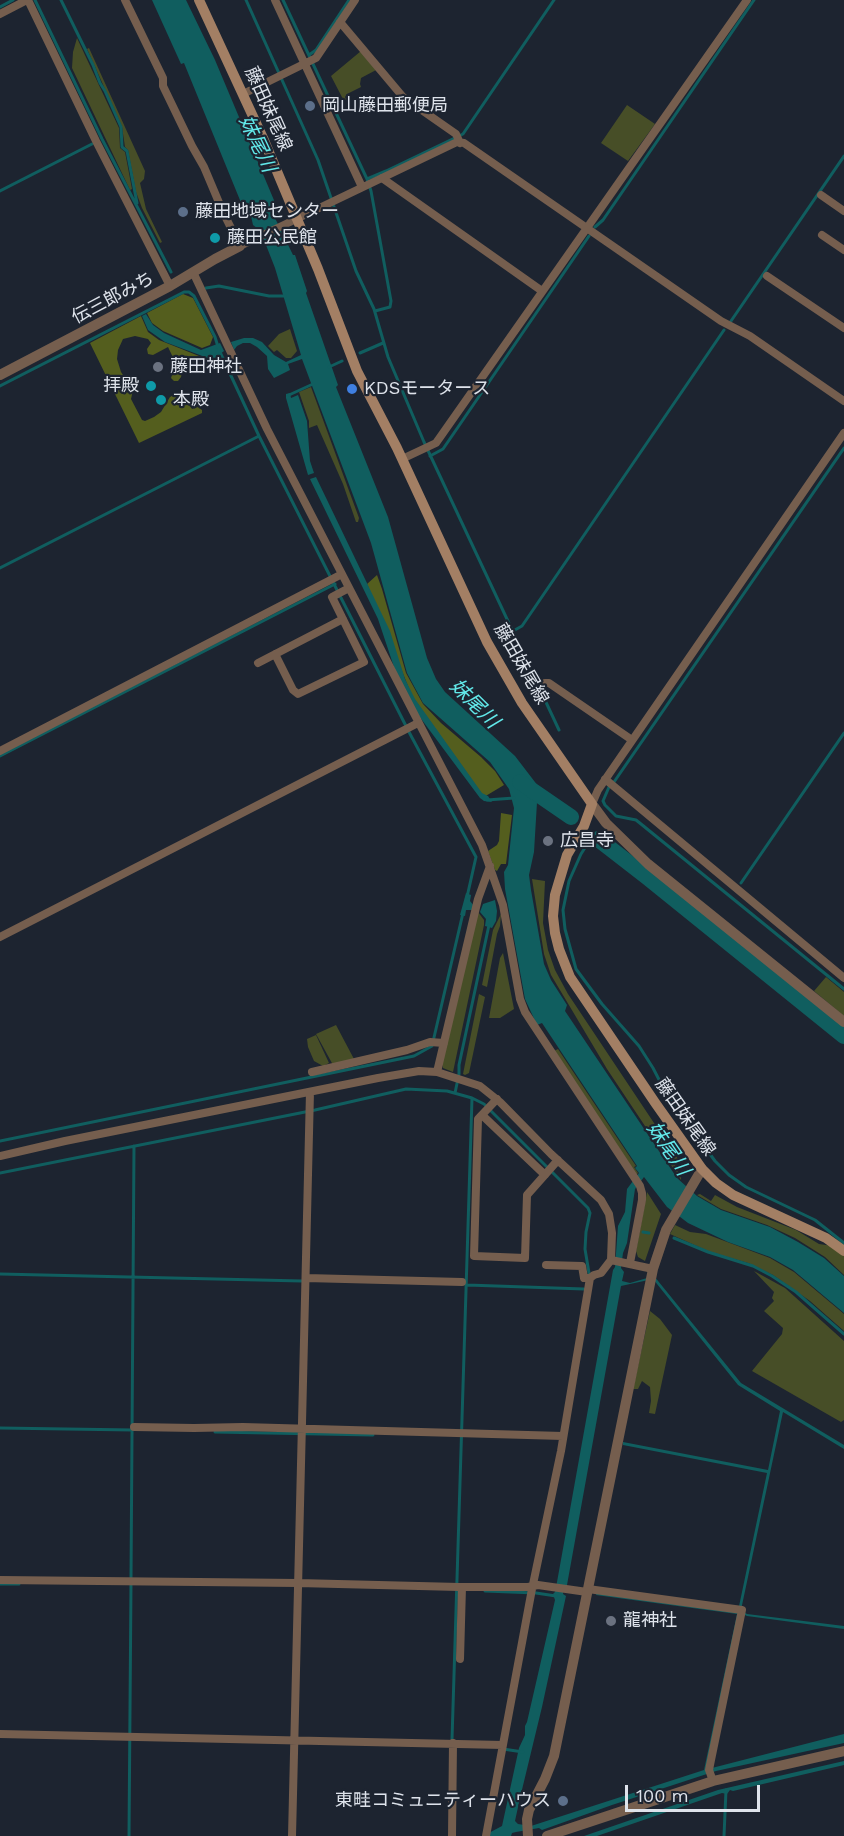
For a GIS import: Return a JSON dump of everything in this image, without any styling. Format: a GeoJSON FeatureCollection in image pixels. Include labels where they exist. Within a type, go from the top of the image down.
{"type":"FeatureCollection","features":[{"type":"Feature","properties":{"kind":"main road","name":"藤田妹尾線"},"geometry":{"type":"LineString","coordinates":[[199,0],[263,138],[357,371],[402,459],[487,642],[522,704],[592,804],[584,826],[567,855],[555,895],[553,916],[559,949],[570,976],[702,1169],[733,1195],[826,1238],[844,1251]]}},
{"type":"Feature","properties":{"kind":"street"},"geometry":{"type":"LineString","coordinates":[[0,14],[28,0],[170,286]]}},
{"type":"Feature","properties":{"kind":"street"},"geometry":{"type":"LineString","coordinates":[[125,0],[163,78],[163,86],[204,167],[240,246],[457,142],[458,138]]}},
{"type":"Feature","properties":{"kind":"street"},"geometry":{"type":"LineString","coordinates":[[275,0],[309,62],[367,185]]}},
{"type":"Feature","properties":{"kind":"street"},"geometry":{"type":"LineString","coordinates":[[243,94],[309,62],[355,0]]}},
{"type":"Feature","properties":{"kind":"street"},"geometry":{"type":"LineString","coordinates":[[402,459],[436,443],[747,0]]}},
{"type":"Feature","properties":{"kind":"street"},"geometry":{"type":"LineString","coordinates":[[340,22],[403,97],[464,143],[721,321],[750,336],[844,401]]}},
{"type":"Feature","properties":{"kind":"street"},"geometry":{"type":"LineString","coordinates":[[382,177],[542,291]]}},
{"type":"Feature","properties":{"kind":"street"},"geometry":{"type":"LineString","coordinates":[[821,195],[844,211]]}},
{"type":"Feature","properties":{"kind":"street"},"geometry":{"type":"LineString","coordinates":[[822,235],[844,250]]}},
{"type":"Feature","properties":{"kind":"street","name":"伝三郎みち"},"geometry":{"type":"LineString","coordinates":[[0,375],[170,286],[240,246]]}},
{"type":"Feature","properties":{"kind":"street"},"geometry":{"type":"LineString","coordinates":[[193,272],[336,577],[411,727],[459,800],[490,866],[503,905],[520,999],[525,1012],[640,1186],[642,1200],[620,1261],[590,1278],[584,1278],[582,1266],[546,1265]]}},
{"type":"Feature","properties":{"kind":"street"},"geometry":{"type":"LineString","coordinates":[[767,276],[844,328]]}},
{"type":"Feature","properties":{"kind":"street"},"geometry":{"type":"LineString","coordinates":[[844,433],[605,779],[592,804],[613,830],[648,864],[844,1022]]}},
{"type":"Feature","properties":{"kind":"street"},"geometry":{"type":"LineString","coordinates":[[0,751],[336,577]]}},
{"type":"Feature","properties":{"kind":"street"},"geometry":{"type":"LineString","coordinates":[[275,654],[293,690],[298,694],[364,662],[332,597],[343,591]]}},
{"type":"Feature","properties":{"kind":"street"},"geometry":{"type":"LineString","coordinates":[[258,663],[343,619]]}},
{"type":"Feature","properties":{"kind":"street"},"geometry":{"type":"LineString","coordinates":[[546,683],[632,740]]}},
{"type":"Feature","properties":{"kind":"street"},"geometry":{"type":"LineString","coordinates":[[0,937],[411,727]]}},
{"type":"Feature","properties":{"kind":"street"},"geometry":{"type":"LineString","coordinates":[[605,779],[844,978]]}},
{"type":"Feature","properties":{"kind":"street"},"geometry":{"type":"LineString","coordinates":[[437,1072],[437,1043],[481,888],[490,866]]}},
{"type":"Feature","properties":{"kind":"street"},"geometry":{"type":"LineString","coordinates":[[312,1072],[437,1043]]}},
{"type":"Feature","properties":{"kind":"street"},"geometry":{"type":"LineString","coordinates":[[0,1156],[419,1071],[437,1072],[480,1086],[556,1163],[596,1194],[606,1207],[620,1261]]}},
{"type":"Feature","properties":{"kind":"street"},"geometry":{"type":"LineString","coordinates":[[292,1836],[310,1092]]}},
{"type":"Feature","properties":{"kind":"street"},"geometry":{"type":"LineString","coordinates":[[494,1102],[478,1119],[474,1256],[525,1258],[527,1195],[556,1163]]}},
{"type":"Feature","properties":{"kind":"street"},"geometry":{"type":"LineString","coordinates":[[483,1114],[545,1174]]}},
{"type":"Feature","properties":{"kind":"street"},"geometry":{"type":"LineString","coordinates":[[527,1830],[529,1810],[550,1769],[554,1756],[653,1269],[672,1218],[702,1169]]}},
{"type":"Feature","properties":{"kind":"street"},"geometry":{"type":"LineString","coordinates":[[620,1261],[653,1269]]}},
{"type":"Feature","properties":{"kind":"street"},"geometry":{"type":"LineString","coordinates":[[306,1278],[462,1282]]}},
{"type":"Feature","properties":{"kind":"street"},"geometry":{"type":"LineString","coordinates":[[486,1835],[563,1436],[590,1278]]}},
{"type":"Feature","properties":{"kind":"street"},"geometry":{"type":"LineString","coordinates":[[134,1427],[243,1427],[302,1432],[563,1436]]}},
{"type":"Feature","properties":{"kind":"street"},"geometry":{"type":"LineString","coordinates":[[0,1580],[532,1590],[538,1585],[741,1612],[711,1775]]}},
{"type":"Feature","properties":{"kind":"street"},"geometry":{"type":"LineString","coordinates":[[460,1589],[460,1659]]}},
{"type":"Feature","properties":{"kind":"street"},"geometry":{"type":"LineString","coordinates":[[0,1734],[503,1748]]}},
{"type":"Feature","properties":{"kind":"street"},"geometry":{"type":"LineString","coordinates":[[452,1836],[453,1746]]}},
{"type":"Feature","properties":{"kind":"street"},"geometry":{"type":"LineString","coordinates":[[548,1836],[711,1775],[844,1751]]}},
{"type":"Feature","properties":{"kind":"shaded area","name":"妹尾川"},"geometry":{"type":"Polygon","coordinates":[[[152,0],[186,0],[215,60],[276,205],[274,216],[295,255],[338,385],[336,387],[388,517],[427,658],[436,679],[445,692],[515,756],[538,786],[534,852],[529,875],[544,964],[567,1005],[565,1011],[677,1178],[697,1196],[721,1210],[770,1227],[798,1242],[824,1258],[844,1276],[844,1313],[793,1270],[770,1257],[728,1242],[688,1223],[667,1207],[644,1177],[635,1189],[627,1243],[623,1253],[622,1281],[630,1283],[654,1276],[741,1383],[844,1445],[844,1449],[783,1412],[741,1610],[747,1614],[844,1626],[844,1629],[743,1614],[708,1769],[844,1734],[844,1743],[716,1771],[542,1830],[539,1828],[516,1832],[511,1836],[483,1836],[502,1826],[519,1748],[525,1735],[525,1726],[555,1600],[553,1594],[615,1267],[618,1226],[625,1212],[627,1189],[639,1173],[635,1168],[637,1166],[542,1023],[537,1025],[525,999],[505,889],[504,872],[508,865],[514,808],[509,789],[490,762],[423,703],[407,673],[371,543],[302,359],[288,364],[290,370],[274,378],[268,369],[267,356],[257,347],[250,343],[243,343],[234,350],[231,342],[253,338],[262,342],[274,355],[286,362],[301,355],[266,245],[258,229],[253,225],[251,216],[243,213],[244,210],[184,63],[181,64],[152,0]],[[653,1279],[621,1286],[567,1585],[564,1587],[563,1594],[566,1596],[515,1821],[518,1824],[531,1826],[704,1770],[737,1614],[596,1595],[597,1592],[738,1611],[767,1473],[623,1445],[623,1442],[768,1470],[780,1411],[738,1385],[653,1279]]]}},
{"type":"Feature","properties":{"kind":"shaded area"},"geometry":{"type":"Polygon","coordinates":[[[77,38],[119,128],[120,148],[125,152],[132,189],[130,190],[72,68],[77,38]]]}},
{"type":"Feature","properties":{"kind":"shaded area"},"geometry":{"type":"Polygon","coordinates":[[[89,48],[145,171],[144,179],[140,183],[146,209],[162,242],[160,243],[136,192],[122,127],[87,49],[89,48]]]}},
{"type":"Feature","properties":{"kind":"shaded area"},"geometry":{"type":"Polygon","coordinates":[[[361,51],[378,69],[361,78],[361,87],[347,94],[344,101],[331,76],[361,51]]]}},
{"type":"Feature","properties":{"kind":"shaded area"},"geometry":{"type":"Polygon","coordinates":[[[627,105],[655,124],[628,161],[601,143],[627,105]]]}},
{"type":"Feature","properties":{"kind":"shaded area"},"geometry":{"type":"Polygon","coordinates":[[[183,294],[193,298],[213,337],[210,345],[202,348],[163,331],[152,323],[147,313],[183,294]]]}},
{"type":"Feature","properties":{"kind":"shaded area"},"geometry":{"type":"Polygon","coordinates":[[[146,314],[153,325],[164,333],[201,350],[220,343],[224,351],[213,360],[165,342],[148,330],[142,316],[146,314]]]}},
{"type":"Feature","properties":{"kind":"shaded area"},"geometry":{"type":"Polygon","coordinates":[[[141,316],[148,332],[159,340],[208,362],[205,368],[195,371],[183,368],[181,377],[178,381],[174,381],[171,378],[172,375],[177,374],[179,370],[168,347],[153,355],[148,354],[147,349],[151,343],[148,339],[135,336],[123,339],[117,359],[121,372],[133,390],[131,399],[142,420],[145,421],[161,412],[170,397],[181,391],[187,395],[187,401],[192,409],[198,407],[202,410],[202,413],[139,443],[90,343],[141,316]]]}},
{"type":"Feature","properties":{"kind":"shaded area"},"geometry":{"type":"Polygon","coordinates":[[[290,329],[297,351],[291,358],[286,358],[268,346],[279,334],[290,329]]]}},
{"type":"Feature","properties":{"kind":"shaded area"},"geometry":{"type":"Polygon","coordinates":[[[311,387],[359,518],[358,522],[356,522],[343,484],[317,425],[309,428],[309,421],[299,392],[311,387]]]}},
{"type":"Feature","properties":{"kind":"shaded area"},"geometry":{"type":"Polygon","coordinates":[[[290,393],[291,398],[298,395],[307,421],[310,461],[314,473],[308,475],[286,398],[286,394],[290,393]]]}},
{"type":"Feature","properties":{"kind":"shaded area"},"geometry":{"type":"Polygon","coordinates":[[[316,477],[390,631],[405,679],[415,699],[482,793],[492,802],[480,798],[416,712],[397,676],[378,619],[310,479],[316,477]]]}},
{"type":"Feature","properties":{"kind":"shaded area"},"geometry":{"type":"Polygon","coordinates":[[[377,575],[406,673],[423,704],[495,771],[504,785],[484,797],[412,696],[367,584],[377,575]]]}},
{"type":"Feature","properties":{"kind":"shaded area"},"geometry":{"type":"Polygon","coordinates":[[[501,813],[512,815],[506,864],[501,864],[497,871],[488,851],[499,841],[501,813]]]}},
{"type":"Feature","properties":{"kind":"shaded area"},"geometry":{"type":"Polygon","coordinates":[[[532,879],[545,881],[543,923],[548,950],[555,970],[568,994],[678,1159],[679,1163],[675,1165],[681,1180],[607,1069],[551,975],[544,954],[532,879]]]}},
{"type":"Feature","properties":{"kind":"shaded area"},"geometry":{"type":"Polygon","coordinates":[[[466,893],[471,895],[470,901],[474,906],[473,910],[466,910],[465,916],[460,915],[466,893]]]}},
{"type":"Feature","properties":{"kind":"shaded area"},"geometry":{"type":"Polygon","coordinates":[[[495,900],[496,921],[492,928],[485,926],[486,919],[480,912],[483,904],[495,900]]]}},
{"type":"Feature","properties":{"kind":"shaded area"},"geometry":{"type":"Polygon","coordinates":[[[478,912],[484,920],[484,925],[453,1072],[443,1068],[442,1064],[478,912]]]}},
{"type":"Feature","properties":{"kind":"shaded area"},"geometry":{"type":"Polygon","coordinates":[[[501,914],[487,987],[482,985],[493,930],[501,914]]]}},
{"type":"Feature","properties":{"kind":"shaded area"},"geometry":{"type":"Polygon","coordinates":[[[503,953],[514,1009],[500,1018],[489,1018],[500,958],[503,953]]]}},
{"type":"Feature","properties":{"kind":"shaded area"},"geometry":{"type":"Polygon","coordinates":[[[826,977],[844,992],[844,1016],[814,991],[826,977]]]}},
{"type":"Feature","properties":{"kind":"shaded area"},"geometry":{"type":"Polygon","coordinates":[[[479,994],[485,997],[469,1073],[465,1075],[463,1074],[479,994]]]}},
{"type":"Feature","properties":{"kind":"shaded area"},"geometry":{"type":"Polygon","coordinates":[[[336,1025],[354,1059],[333,1065],[316,1034],[336,1025]]]}},
{"type":"Feature","properties":{"kind":"shaded area"},"geometry":{"type":"Polygon","coordinates":[[[316,1035],[329,1063],[323,1066],[314,1061],[308,1047],[307,1039],[316,1035]]]}},
{"type":"Feature","properties":{"kind":"shaded area"},"geometry":{"type":"Polygon","coordinates":[[[558,1049],[636,1166],[634,1167],[638,1173],[636,1175],[554,1051],[558,1049]]]}},
{"type":"Feature","properties":{"kind":"shaded area"},"geometry":{"type":"Polygon","coordinates":[[[647,1192],[661,1214],[645,1261],[638,1257],[636,1251],[647,1192]]]}},
{"type":"Feature","properties":{"kind":"shaded area"},"geometry":{"type":"Polygon","coordinates":[[[700,1194],[711,1201],[715,1195],[737,1207],[796,1230],[819,1244],[833,1246],[844,1256],[844,1275],[825,1257],[795,1238],[767,1225],[721,1209],[697,1195],[700,1194]]]}},
{"type":"Feature","properties":{"kind":"shaded area"},"geometry":{"type":"Polygon","coordinates":[[[675,1225],[770,1258],[794,1272],[844,1314],[844,1331],[810,1301],[773,1275],[748,1263],[710,1252],[670,1234],[675,1225]]]}},
{"type":"Feature","properties":{"kind":"shaded area"},"geometry":{"type":"Polygon","coordinates":[[[754,1271],[785,1288],[844,1341],[844,1420],[841,1422],[752,1371],[782,1334],[783,1328],[764,1311],[774,1301],[772,1298],[774,1292],[754,1271]]]}},
{"type":"Feature","properties":{"kind":"shaded area"},"geometry":{"type":"Polygon","coordinates":[[[650,1311],[660,1319],[672,1335],[655,1414],[649,1413],[650,1387],[642,1381],[638,1389],[633,1389],[650,1311]]]}},
{"type":"Feature","properties":{"kind":"shaded area"},"geometry":{"type":"Polygon","coordinates":[[[844,1761],[844,1765],[730,1790],[727,1794],[722,1793],[597,1836],[584,1836],[718,1790],[844,1761]]]}},
{"type":"Feature","properties":{"kind":"waterway"},"geometry":{"type":"LineString","coordinates":[[0,7],[13,0]]}},
{"type":"Feature","properties":{"kind":"waterway"},"geometry":{"type":"LineString","coordinates":[[35,0],[102,139],[171,272]]}},
{"type":"Feature","properties":{"kind":"waterway"},"geometry":{"type":"LineString","coordinates":[[61,0],[121,127],[122,147],[127,151],[137,203]]}},
{"type":"Feature","properties":{"kind":"waterway"},"geometry":{"type":"LineString","coordinates":[[246,0],[318,160],[356,271],[374,309],[388,357],[424,442],[559,730]]}},
{"type":"Feature","properties":{"kind":"waterway"},"geometry":{"type":"LineString","coordinates":[[283,0],[371,191],[391,301],[390,307],[375,311]]}},
{"type":"Feature","properties":{"kind":"waterway"},"geometry":{"type":"LineString","coordinates":[[309,55],[316,50],[349,0]]}},
{"type":"Feature","properties":{"kind":"waterway"},"geometry":{"type":"LineString","coordinates":[[367,179],[463,134],[554,0]]}},
{"type":"Feature","properties":{"kind":"waterway"},"geometry":{"type":"LineString","coordinates":[[595,227],[603,220],[754,0]]}},
{"type":"Feature","properties":{"kind":"waterway"},"geometry":{"type":"LineString","coordinates":[[0,191],[92,144]]}},
{"type":"Feature","properties":{"kind":"waterway"},"geometry":{"type":"LineString","coordinates":[[731,321],[844,156]]}},
{"type":"Feature","properties":{"kind":"waterway"},"geometry":{"type":"LineString","coordinates":[[430,456],[443,449],[589,236]]}},
{"type":"Feature","properties":{"kind":"waterway"},"geometry":{"type":"LineString","coordinates":[[206,288],[219,286],[269,296],[285,296]]}},
{"type":"Feature","properties":{"kind":"waterway"},"geometry":{"type":"LineString","coordinates":[[0,386],[184,292],[189,292],[194,296],[259,436],[409,732],[476,857],[467,897]]}},
{"type":"Feature","properties":{"kind":"waterway"},"geometry":{"type":"LineString","coordinates":[[513,631],[522,626],[724,330]]}},
{"type":"Feature","properties":{"kind":"waterway"},"geometry":{"type":"LineString","coordinates":[[360,353],[383,343]]}},
{"type":"Feature","properties":{"kind":"waterway"},"geometry":{"type":"LineString","coordinates":[[329,367],[342,361]]}},
{"type":"Feature","properties":{"kind":"waterway"},"geometry":{"type":"LineString","coordinates":[[289,395],[313,384]]}},
{"type":"Feature","properties":{"kind":"waterway"},"geometry":{"type":"LineString","coordinates":[[0,568],[259,436]]}},
{"type":"Feature","properties":{"kind":"waterway"},"geometry":{"type":"LineString","coordinates":[[614,782],[844,448]]}},
{"type":"Feature","properties":{"kind":"waterway"},"geometry":{"type":"LineString","coordinates":[[0,756],[335,584]]}},
{"type":"Feature","properties":{"kind":"waterway"},"geometry":{"type":"LineString","coordinates":[[741,883],[844,733]]}},
{"type":"Feature","properties":{"kind":"waterway"},"geometry":{"type":"LineString","coordinates":[[520,782],[571,817]]}},
{"type":"Feature","properties":{"kind":"waterway"},"geometry":{"type":"LineString","coordinates":[[609,787],[603,801],[616,816],[636,820],[844,989]]}},
{"type":"Feature","properties":{"kind":"waterway"},"geometry":{"type":"LineString","coordinates":[[487,800],[514,798]]}},
{"type":"Feature","properties":{"kind":"waterway"},"geometry":{"type":"LineString","coordinates":[[593,835],[581,854],[569,881],[563,910],[565,929],[576,969],[602,1004],[639,1046],[668,1097],[715,1161],[746,1187],[815,1220],[844,1243]]}},
{"type":"Feature","properties":{"kind":"waterway"},"geometry":{"type":"LineString","coordinates":[[598,839],[844,1036]]}},
{"type":"Feature","properties":{"kind":"waterway"},"geometry":{"type":"LineString","coordinates":[[0,1141],[414,1056],[432,1046],[463,913]]}},
{"type":"Feature","properties":{"kind":"waterway"},"geometry":{"type":"LineString","coordinates":[[455,1093],[489,925]]}},
{"type":"Feature","properties":{"kind":"waterway"},"geometry":{"type":"LineString","coordinates":[[0,1173],[315,1110],[406,1089],[447,1091],[484,1104],[588,1208],[590,1213],[585,1249],[589,1273]]}},
{"type":"Feature","properties":{"kind":"waterway"},"geometry":{"type":"LineString","coordinates":[[452,1739],[472,1098]]}},
{"type":"Feature","properties":{"kind":"waterway"},"geometry":{"type":"LineString","coordinates":[[131,1578],[134,1146]]}},
{"type":"Feature","properties":{"kind":"waterway"},"geometry":{"type":"LineString","coordinates":[[643,1232],[649,1233]]}},
{"type":"Feature","properties":{"kind":"waterway"},"geometry":{"type":"LineString","coordinates":[[674,1238],[708,1252],[753,1266],[772,1276],[796,1292],[844,1334]]}},
{"type":"Feature","properties":{"kind":"waterway"},"geometry":{"type":"LineString","coordinates":[[0,1274],[302,1281]]}},
{"type":"Feature","properties":{"kind":"waterway"},"geometry":{"type":"LineString","coordinates":[[467,1285],[584,1289]]}},
{"type":"Feature","properties":{"kind":"waterway"},"geometry":{"type":"LineString","coordinates":[[0,1428],[133,1430]]}},
{"type":"Feature","properties":{"kind":"waterway"},"geometry":{"type":"LineString","coordinates":[[215,1432],[373,1435]]}},
{"type":"Feature","properties":{"kind":"waterway"},"geometry":{"type":"LineString","coordinates":[[0,1584],[19,1584]]}},
{"type":"Feature","properties":{"kind":"waterway"},"geometry":{"type":"LineString","coordinates":[[129,1836],[131,1584]]}},
{"type":"Feature","properties":{"kind":"waterway"},"geometry":{"type":"LineString","coordinates":[[485,1591],[556,1596]]}},
{"type":"Feature","properties":{"kind":"waterway"},"geometry":{"type":"LineString","coordinates":[[503,1749],[523,1752]]}},
{"type":"Feature","properties":{"kind":"waterway"},"geometry":{"type":"LineString","coordinates":[[724,1836],[726,1790]]}},
{"type":"Feature","properties":{"kind":"place","name":"岡山藤田郵便局"},"geometry":{"type":"Point","coordinates":[310,106]}},
{"type":"Feature","properties":{"kind":"place","name":"藤田地域センター"},"geometry":{"type":"Point","coordinates":[183,212]}},
{"type":"Feature","properties":{"kind":"place","name":"藤田公民館"},"geometry":{"type":"Point","coordinates":[215,238]}},
{"type":"Feature","properties":{"kind":"place","name":"藤田神社"},"geometry":{"type":"Point","coordinates":[158,367]}},
{"type":"Feature","properties":{"kind":"place","name":"拝殿"},"geometry":{"type":"Point","coordinates":[151,386]}},
{"type":"Feature","properties":{"kind":"place","name":"KDSモータース"},"geometry":{"type":"Point","coordinates":[352,389]}},
{"type":"Feature","properties":{"kind":"place","name":"本殿"},"geometry":{"type":"Point","coordinates":[161,400]}},
{"type":"Feature","properties":{"kind":"place","name":"広昌寺"},"geometry":{"type":"Point","coordinates":[548,841]}},
{"type":"Feature","properties":{"kind":"place","name":"龍神社"},"geometry":{"type":"Point","coordinates":[611,1621]}},
{"type":"Feature","properties":{"kind":"place","name":"東畦コミュニティーハウス"},"geometry":{"type":"Point","coordinates":[563,1801]}}]}
